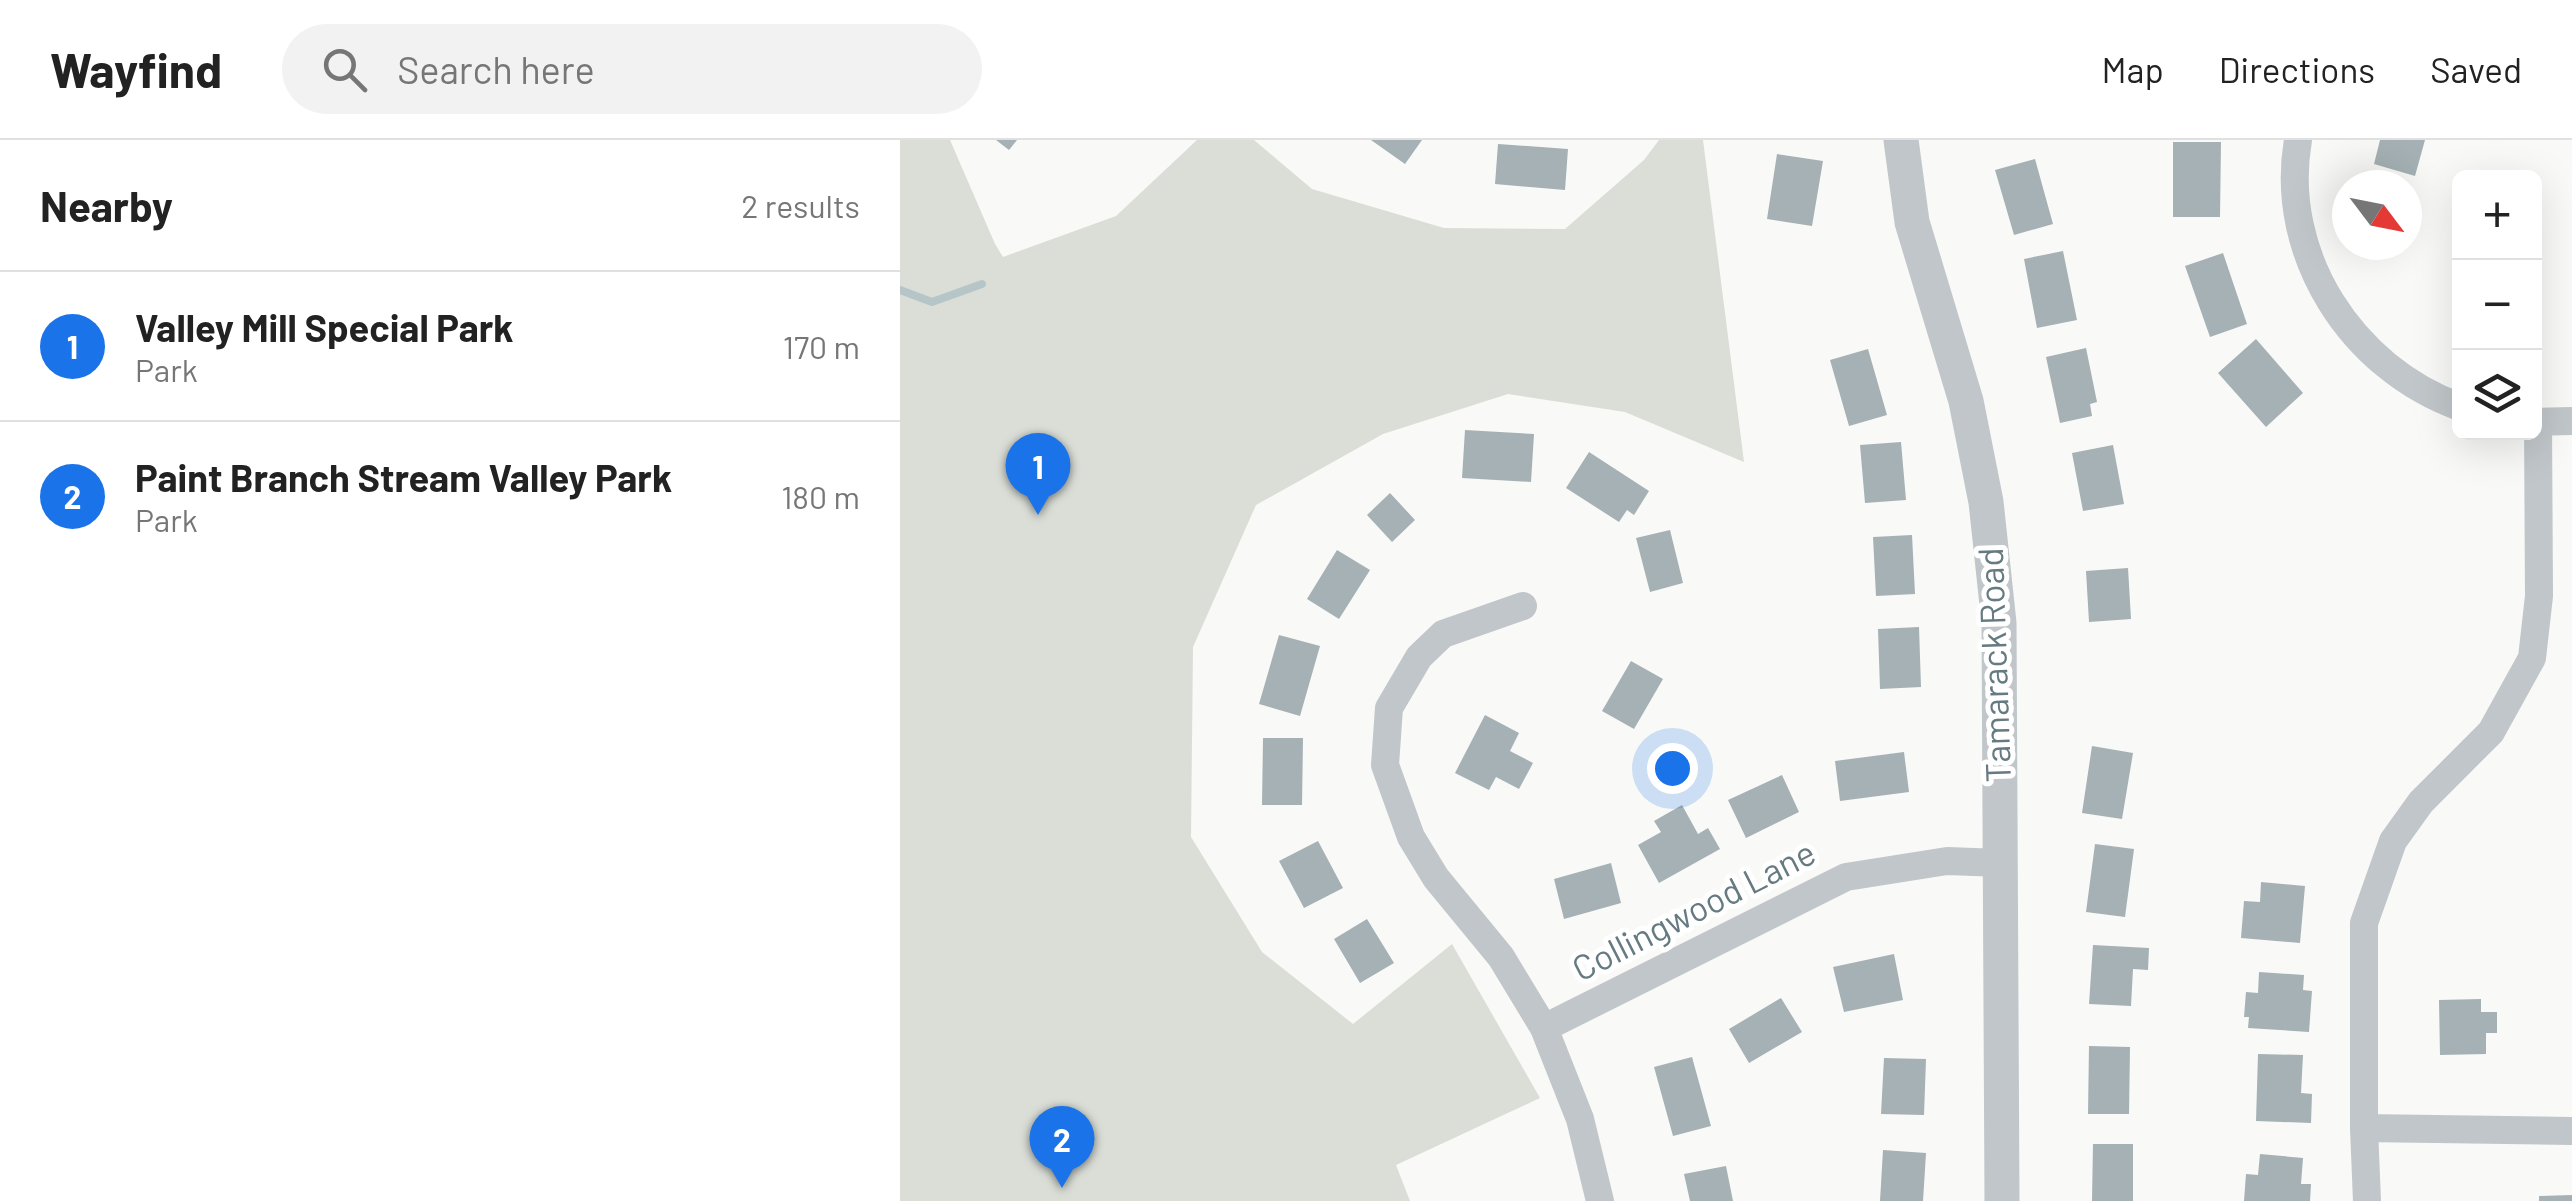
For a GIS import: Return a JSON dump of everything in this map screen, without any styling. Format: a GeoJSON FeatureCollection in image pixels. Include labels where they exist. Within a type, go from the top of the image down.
{"type":"FeatureCollection","features":[{"type":"Feature","properties":{"kind":"street","name":"Tamarack Road"},"geometry":{"type":"LineString","coordinates":[[1901,140],[1912,222],[1966,401],[1986,502],[1999,623],[2002,1201]]}},
{"type":"Feature","properties":{"kind":"street"},"geometry":{"type":"LineString","coordinates":[[2298,140],[2293,168],[2300,232],[2324,294],[2372,356],[2433,397],[2452,403]]}},
{"type":"Feature","properties":{"kind":"street"},"geometry":{"type":"LineString","coordinates":[[2542,422],[2572,420]]}},
{"type":"Feature","properties":{"kind":"street"},"geometry":{"type":"LineString","coordinates":[[2367,1201],[2364,924],[2394,841],[2422,802],[2492,732],[2532,658],[2539,596],[2536,440]]}},
{"type":"Feature","properties":{"kind":"street"},"geometry":{"type":"LineString","coordinates":[[1523,606],[1443,634],[1419,657],[1389,708],[1386,765],[1411,838],[1436,878],[1502,957],[1544,1028],[1580,1119],[1600,1201]]}},
{"type":"Feature","properties":{"kind":"street","name":"Collingwood Lane"},"geometry":{"type":"LineString","coordinates":[[1544,1028],[1846,877],[1947,861],[2000,863]]}},
{"type":"Feature","properties":{"kind":"street"},"geometry":{"type":"LineString","coordinates":[[2364,1128],[2572,1131]]}},
{"type":"Feature","properties":{"kind":"shaded area"},"geometry":{"type":"Polygon","coordinates":[[[900,140],[950,140],[1003,257],[1116,216],[1197,140],[1254,140],[1312,189],[1444,228],[1565,229],[1644,160],[1659,140],[1703,140],[1744,462],[1625,412],[1508,394],[1383,434],[1256,505],[1193,647],[1191,837],[1262,952],[1353,1024],[1452,944],[1540,1098],[1396,1165],[1410,1201],[900,1201],[900,140]]]}},
{"type":"Feature","properties":{"kind":"building"},"geometry":{"type":"Polygon","coordinates":[[[996,140],[1017,140],[1009,150],[996,140]]]}},
{"type":"Feature","properties":{"kind":"building"},"geometry":{"type":"Polygon","coordinates":[[[1371,140],[1422,140],[1405,164],[1371,140]]]}},
{"type":"Feature","properties":{"kind":"building"},"geometry":{"type":"Polygon","coordinates":[[[2380,140],[2425,140],[2417,170],[2394,170],[2374,164],[2380,140]]]}},
{"type":"Feature","properties":{"kind":"building"},"geometry":{"type":"Polygon","coordinates":[[[2173,142],[2221,142],[2220,217],[2173,217],[2173,142]]]}},
{"type":"Feature","properties":{"kind":"building"},"geometry":{"type":"Polygon","coordinates":[[[1498,144],[1568,149],[1565,190],[1495,184],[1498,144]]]}},
{"type":"Feature","properties":{"kind":"building"},"geometry":{"type":"Polygon","coordinates":[[[1777,154],[1823,161],[1812,226],[1767,219],[1777,154]]]}},
{"type":"Feature","properties":{"kind":"building"},"geometry":{"type":"Polygon","coordinates":[[[2035,159],[2053,224],[2014,235],[1995,170],[2035,159]]]}},
{"type":"Feature","properties":{"kind":"building"},"geometry":{"type":"Polygon","coordinates":[[[2063,251],[2077,320],[2037,328],[2024,259],[2063,251]]]}},
{"type":"Feature","properties":{"kind":"building"},"geometry":{"type":"Polygon","coordinates":[[[2223,253],[2247,324],[2210,337],[2185,266],[2223,253]]]}},
{"type":"Feature","properties":{"kind":"building"},"geometry":{"type":"Polygon","coordinates":[[[2256,339],[2303,393],[2266,427],[2218,373],[2256,339]]]}},
{"type":"Feature","properties":{"kind":"building"},"geometry":{"type":"Polygon","coordinates":[[[2086,348],[2097,402],[2090,404],[2092,416],[2060,423],[2046,357],[2086,348]]]}},
{"type":"Feature","properties":{"kind":"building"},"geometry":{"type":"Polygon","coordinates":[[[1868,349],[1887,415],[1849,426],[1830,360],[1868,349]]]}},
{"type":"Feature","properties":{"kind":"building"},"geometry":{"type":"Polygon","coordinates":[[[1465,430],[1534,434],[1531,482],[1462,478],[1465,430]]]}},
{"type":"Feature","properties":{"kind":"building"},"geometry":{"type":"Polygon","coordinates":[[[1901,442],[1906,500],[1865,503],[1860,445],[1901,442]]]}},
{"type":"Feature","properties":{"kind":"building"},"geometry":{"type":"Polygon","coordinates":[[[2113,445],[2124,504],[2083,511],[2072,453],[2113,445]]]}},
{"type":"Feature","properties":{"kind":"building"},"geometry":{"type":"Polygon","coordinates":[[[1589,452],[1649,491],[1634,515],[1627,510],[1619,522],[1566,488],[1589,452]]]}},
{"type":"Feature","properties":{"kind":"building"},"geometry":{"type":"Polygon","coordinates":[[[1390,493],[1415,520],[1392,542],[1367,515],[1390,493]]]}},
{"type":"Feature","properties":{"kind":"building"},"geometry":{"type":"Polygon","coordinates":[[[1670,530],[1683,583],[1650,592],[1636,538],[1670,530]]]}},
{"type":"Feature","properties":{"kind":"building"},"geometry":{"type":"Polygon","coordinates":[[[1912,535],[1915,594],[1876,596],[1873,537],[1912,535]]]}},
{"type":"Feature","properties":{"kind":"building"},"geometry":{"type":"Polygon","coordinates":[[[1337,550],[1370,570],[1339,619],[1307,599],[1337,550]]]}},
{"type":"Feature","properties":{"kind":"building"},"geometry":{"type":"Polygon","coordinates":[[[2128,568],[2131,619],[2089,622],[2086,571],[2128,568]]]}},
{"type":"Feature","properties":{"kind":"building"},"geometry":{"type":"Polygon","coordinates":[[[1919,627],[1921,687],[1880,689],[1878,629],[1919,627]]]}},
{"type":"Feature","properties":{"kind":"building"},"geometry":{"type":"Polygon","coordinates":[[[1279,635],[1320,646],[1300,716],[1259,704],[1279,635]]]}},
{"type":"Feature","properties":{"kind":"building"},"geometry":{"type":"Polygon","coordinates":[[[1631,661],[1663,679],[1634,729],[1602,711],[1631,661]]]}},
{"type":"Feature","properties":{"kind":"building"},"geometry":{"type":"Polygon","coordinates":[[[1485,715],[1519,733],[1510,751],[1533,763],[1519,789],[1496,777],[1489,790],[1455,773],[1485,715]]]}},
{"type":"Feature","properties":{"kind":"building"},"geometry":{"type":"Polygon","coordinates":[[[1263,738],[1303,738],[1302,805],[1262,805],[1263,738]]]}},
{"type":"Feature","properties":{"kind":"building"},"geometry":{"type":"Polygon","coordinates":[[[2092,746],[2133,753],[2122,819],[2082,813],[2092,746]]]}},
{"type":"Feature","properties":{"kind":"building"},"geometry":{"type":"Polygon","coordinates":[[[1904,752],[1909,792],[1840,801],[1835,761],[1904,752]]]}},
{"type":"Feature","properties":{"kind":"building"},"geometry":{"type":"Polygon","coordinates":[[[1782,775],[1799,812],[1746,838],[1728,800],[1782,775]]]}},
{"type":"Feature","properties":{"kind":"building"},"geometry":{"type":"Polygon","coordinates":[[[1682,805],[1698,834],[1708,828],[1720,849],[1659,883],[1638,845],[1661,832],[1654,821],[1682,805]]]}},
{"type":"Feature","properties":{"kind":"building"},"geometry":{"type":"Polygon","coordinates":[[[1318,841],[1343,888],[1304,908],[1279,861],[1318,841]]]}},
{"type":"Feature","properties":{"kind":"building"},"geometry":{"type":"Polygon","coordinates":[[[2095,844],[2134,849],[2125,917],[2086,912],[2095,844]]]}},
{"type":"Feature","properties":{"kind":"building"},"geometry":{"type":"Polygon","coordinates":[[[1611,863],[1621,903],[1564,919],[1554,879],[1611,863]]]}},
{"type":"Feature","properties":{"kind":"building"},"geometry":{"type":"Polygon","coordinates":[[[2261,882],[2305,886],[2300,943],[2241,938],[2244,901],[2260,902],[2261,882]]]}},
{"type":"Feature","properties":{"kind":"building"},"geometry":{"type":"Polygon","coordinates":[[[1367,919],[1394,963],[1360,983],[1334,939],[1367,919]]]}},
{"type":"Feature","properties":{"kind":"building"},"geometry":{"type":"Polygon","coordinates":[[[2093,945],[2149,948],[2148,970],[2133,969],[2131,1006],[2089,1004],[2093,945]]]}},
{"type":"Feature","properties":{"kind":"building"},"geometry":{"type":"Polygon","coordinates":[[[1894,954],[1903,1000],[1844,1012],[1833,967],[1894,954]]]}},
{"type":"Feature","properties":{"kind":"building"},"geometry":{"type":"Polygon","coordinates":[[[2259,972],[2304,975],[2303,990],[2312,991],[2309,1032],[2248,1028],[2249,1017],[2244,1017],[2246,992],[2258,993],[2259,972]]]}},
{"type":"Feature","properties":{"kind":"building"},"geometry":{"type":"Polygon","coordinates":[[[1781,998],[1802,1032],[1749,1063],[1729,1029],[1781,998]]]}},
{"type":"Feature","properties":{"kind":"building"},"geometry":{"type":"Polygon","coordinates":[[[2481,999],[2481,1012],[2497,1012],[2497,1033],[2486,1033],[2486,1054],[2440,1055],[2439,1000],[2481,999]]]}},
{"type":"Feature","properties":{"kind":"building"},"geometry":{"type":"Polygon","coordinates":[[[2089,1046],[2130,1047],[2129,1114],[2088,1114],[2089,1046]]]}},
{"type":"Feature","properties":{"kind":"building"},"geometry":{"type":"Polygon","coordinates":[[[2258,1054],[2303,1055],[2301,1093],[2312,1094],[2311,1123],[2256,1121],[2258,1054]]]}},
{"type":"Feature","properties":{"kind":"building"},"geometry":{"type":"Polygon","coordinates":[[[1692,1057],[1711,1126],[1673,1136],[1654,1067],[1692,1057]]]}},
{"type":"Feature","properties":{"kind":"building"},"geometry":{"type":"Polygon","coordinates":[[[1884,1058],[1926,1059],[1924,1115],[1881,1114],[1884,1058]]]}},
{"type":"Feature","properties":{"kind":"building"},"geometry":{"type":"Polygon","coordinates":[[[2093,1144],[2133,1144],[2133,1201],[2092,1201],[2093,1144]]]}},
{"type":"Feature","properties":{"kind":"building"},"geometry":{"type":"Polygon","coordinates":[[[1883,1150],[1926,1153],[1923,1201],[1880,1201],[1883,1150]]]}},
{"type":"Feature","properties":{"kind":"building"},"geometry":{"type":"Polygon","coordinates":[[[2260,1154],[2303,1158],[2301,1184],[2311,1184],[2310,1201],[2244,1201],[2246,1174],[2258,1175],[2260,1154]]]}},
{"type":"Feature","properties":{"kind":"building"},"geometry":{"type":"Polygon","coordinates":[[[1726,1166],[1733,1201],[1690,1201],[1684,1174],[1726,1166]]]}},
{"type":"Feature","properties":{"kind":"building"},"geometry":{"type":"Polygon","coordinates":[[[2572,1195],[2572,1201],[2539,1201],[2539,1196],[2572,1195]]]}},
{"type":"Feature","properties":{"kind":"waterway"},"geometry":{"type":"LineString","coordinates":[[900,290],[932,302],[982,284]]}},
{"type":"Feature","properties":{"kind":"place","name":"Valley Mill Special Park"},"geometry":{"type":"Point","coordinates":[1038,515]}},
{"type":"Feature","properties":{"kind":"place","name":"Paint Branch Stream Valley Park"},"geometry":{"type":"Point","coordinates":[1062,1188]}}]}
